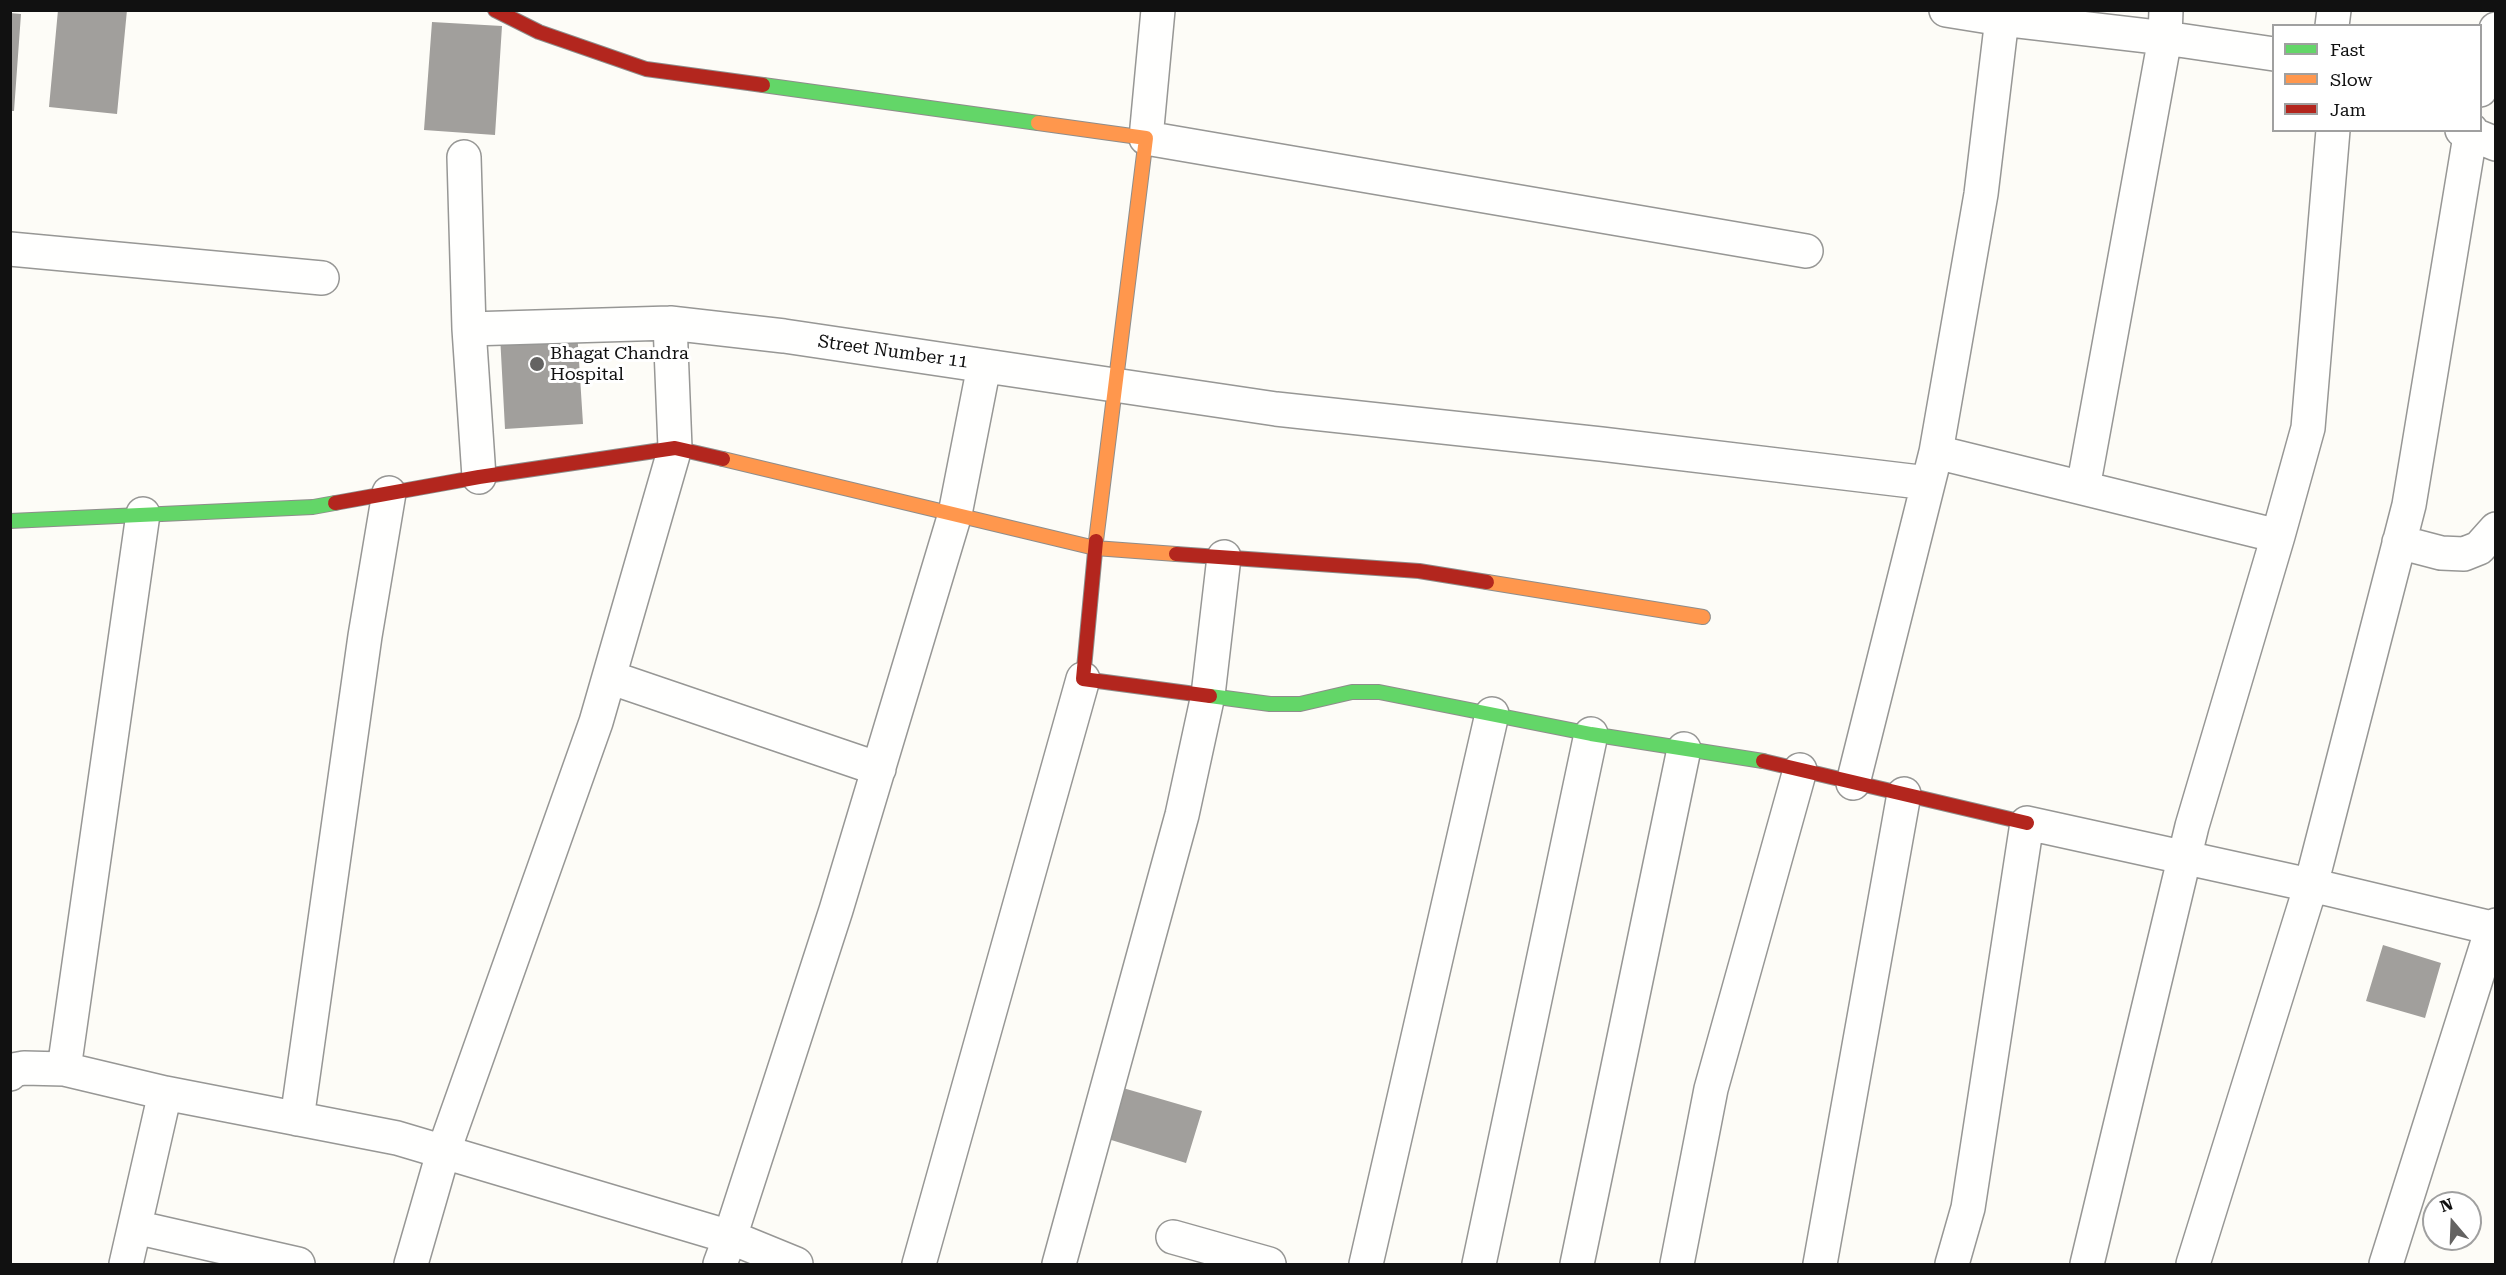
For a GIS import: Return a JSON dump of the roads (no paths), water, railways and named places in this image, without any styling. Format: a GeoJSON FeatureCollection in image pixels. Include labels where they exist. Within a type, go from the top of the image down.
{"type":"FeatureCollection","features":[{"type":"Feature","properties":{"kind":"street"},"geometry":{"type":"LineString","coordinates":[[495,10],[539,32],[646,69],[1146,138],[1806,251]]}},
{"type":"Feature","properties":{"kind":"street"},"geometry":{"type":"LineString","coordinates":[[919,1264],[1083,679],[1095,548],[1146,138],[1158,10]]}},
{"type":"Feature","properties":{"kind":"street"},"geometry":{"type":"LineString","coordinates":[[1946,10],[2166,24],[2272,53]]}},
{"type":"Feature","properties":{"kind":"street"},"geometry":{"type":"LineString","coordinates":[[1853,783],[1932,467],[1981,194],[2002,15]]}},
{"type":"Feature","properties":{"kind":"street"},"geometry":{"type":"LineString","coordinates":[[2083,488],[2166,24]]}},
{"type":"Feature","properties":{"kind":"street"},"geometry":{"type":"LineString","coordinates":[[2482,86],[2496,29]]}},
{"type":"Feature","properties":{"kind":"street"},"geometry":{"type":"LineString","coordinates":[[2087,1264],[2192,826],[2308,428],[2333,132]]}},
{"type":"Feature","properties":{"kind":"street"},"geometry":{"type":"LineString","coordinates":[[2193,1264],[2311,885],[2409,505],[2474,135]]}},
{"type":"Feature","properties":{"kind":"street"},"geometry":{"type":"LineString","coordinates":[[464,157],[469,329],[479,477]]}},
{"type":"Feature","properties":{"kind":"street"},"geometry":{"type":"LineString","coordinates":[[10,249],[322,278]]}},
{"type":"Feature","properties":{"kind":"street"},"geometry":{"type":"LineString","coordinates":[[411,1264],[442,1153],[596,722],[675,448],[670,323]]}},
{"type":"Feature","properties":{"kind":"street","name":"Street Number 11"},"geometry":{"type":"LineString","coordinates":[[469,329],[670,323],[784,336],[1276,409],[1601,444],[1932,467],[2083,488],[2278,536]]}},
{"type":"Feature","properties":{"kind":"street"},"geometry":{"type":"LineString","coordinates":[[725,1251],[836,910],[955,514],[984,366]]}},
{"type":"Feature","properties":{"kind":"street"},"geometry":{"type":"LineString","coordinates":[[10,521],[313,507],[479,477],[675,448],[1095,548],[1419,571],[1703,617]]}},
{"type":"Feature","properties":{"kind":"street"},"geometry":{"type":"LineString","coordinates":[[297,1119],[365,636],[388,493]]}},
{"type":"Feature","properties":{"kind":"street"},"geometry":{"type":"LineString","coordinates":[[64,1069],[143,514]]}},
{"type":"Feature","properties":{"kind":"street"},"geometry":{"type":"LineString","coordinates":[[2399,542],[2441,553],[2464,554],[2479,548],[2496,529]]}},
{"type":"Feature","properties":{"kind":"street"},"geometry":{"type":"LineString","coordinates":[[1059,1264],[1182,815],[1208,695],[1224,557]]}},
{"type":"Feature","properties":{"kind":"street"},"geometry":{"type":"LineString","coordinates":[[609,678],[879,769]]}},
{"type":"Feature","properties":{"kind":"street"},"geometry":{"type":"LineString","coordinates":[[1083,679],[1270,704],[1300,704],[1352,692],[1379,692],[1591,735],[1774,763],[2027,823],[2495,928],[2489,938],[2386,1264]]}},
{"type":"Feature","properties":{"kind":"street"},"geometry":{"type":"LineString","coordinates":[[1366,1264],[1492,714]]}},
{"type":"Feature","properties":{"kind":"street"},"geometry":{"type":"LineString","coordinates":[[1479,1264],[1591,735]]}},
{"type":"Feature","properties":{"kind":"street"},"geometry":{"type":"LineString","coordinates":[[1577,1264],[1684,749]]}},
{"type":"Feature","properties":{"kind":"street"},"geometry":{"type":"LineString","coordinates":[[1677,1264],[1711,1089],[1800,770]]}},
{"type":"Feature","properties":{"kind":"street"},"geometry":{"type":"LineString","coordinates":[[1820,1264],[1904,794]]}},
{"type":"Feature","properties":{"kind":"street"},"geometry":{"type":"LineString","coordinates":[[1952,1264],[1968,1208],[2027,823]]}},
{"type":"Feature","properties":{"kind":"street"},"geometry":{"type":"LineString","coordinates":[[10,1074],[13,1070],[24,1068],[64,1069],[165,1093],[397,1138],[725,1251],[796,1264]]}},
{"type":"Feature","properties":{"kind":"street"},"geometry":{"type":"LineString","coordinates":[[126,1264],[165,1093]]}},
{"type":"Feature","properties":{"kind":"street"},"geometry":{"type":"LineString","coordinates":[[135,1227],[298,1264]]}},
{"type":"Feature","properties":{"kind":"street"},"geometry":{"type":"LineString","coordinates":[[1173,1237],[1269,1264]]}},
{"type":"Feature","properties":{"kind":"place","name":"Bhagat Chandra Hospital"},"geometry":{"type":"Point","coordinates":[537,364]}}]}
